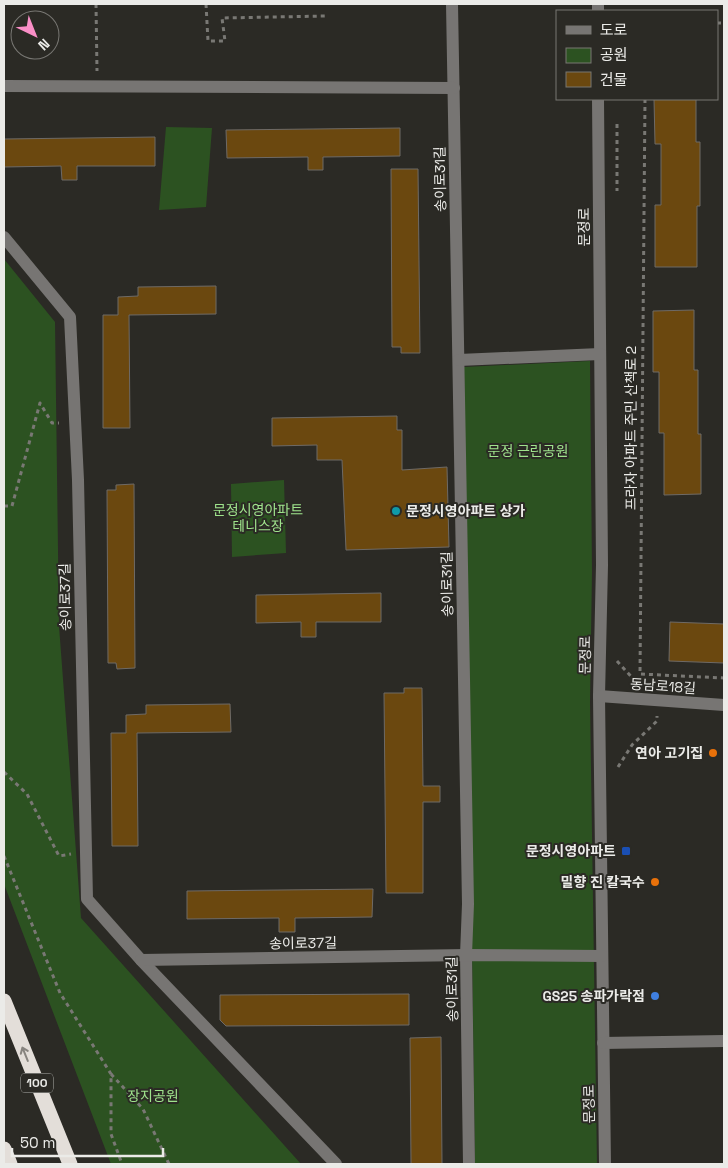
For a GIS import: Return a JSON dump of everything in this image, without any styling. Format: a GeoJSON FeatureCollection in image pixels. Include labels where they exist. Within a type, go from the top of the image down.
{"type":"FeatureCollection","features":[{"type":"Feature","properties":{"kind":"highway","name":"100"},"geometry":{"type":"LineString","coordinates":[[4,1001],[70,1164]]}},
{"type":"Feature","properties":{"kind":"highway"},"geometry":{"type":"LineString","coordinates":[[4,1149],[10,1164]]}},
{"type":"Feature","properties":{"kind":"street","name":"송이로31길"},"geometry":{"type":"LineString","coordinates":[[452,4],[468,904],[466,956],[469,1164]]}},
{"type":"Feature","properties":{"kind":"street"},"geometry":{"type":"LineString","coordinates":[[4,86],[454,88]]}},
{"type":"Feature","properties":{"kind":"street","name":"문정로"},"geometry":{"type":"LineString","coordinates":[[598,100],[602,565],[599,696],[605,1164]]}},
{"type":"Feature","properties":{"kind":"street","name":"송이로37길"},"geometry":{"type":"LineString","coordinates":[[4,238],[70,317],[75,422],[87,899],[141,960],[336,1164]]}},
{"type":"Feature","properties":{"kind":"street"},"geometry":{"type":"LineString","coordinates":[[459,360],[600,354]]}},
{"type":"Feature","properties":{"kind":"street","name":"동남로18길"},"geometry":{"type":"LineString","coordinates":[[599,696],[724,705]]}},
{"type":"Feature","properties":{"kind":"street"},"geometry":{"type":"LineString","coordinates":[[466,956],[602,956]]}},
{"type":"Feature","properties":{"kind":"street","name":"송이로37길"},"geometry":{"type":"LineString","coordinates":[[141,960],[466,956]]}},
{"type":"Feature","properties":{"kind":"street"},"geometry":{"type":"LineString","coordinates":[[603,1043],[724,1041]]}},
{"type":"Feature","properties":{"kind":"path"},"geometry":{"type":"LineString","coordinates":[[96,4],[97,87]]}},
{"type":"Feature","properties":{"kind":"path"},"geometry":{"type":"LineString","coordinates":[[206,4],[208,41],[224,41],[222,18],[325,16]]}},
{"type":"Feature","properties":{"kind":"path","name":"프라자 아파트 주민 산책로 2"},"geometry":{"type":"LineString","coordinates":[[645,100],[640,674],[724,678]]}},
{"type":"Feature","properties":{"kind":"path"},"geometry":{"type":"LineString","coordinates":[[4,506],[12,506],[40,402],[52,423],[75,422]]}},
{"type":"Feature","properties":{"kind":"path"},"geometry":{"type":"LineString","coordinates":[[618,776],[618,766],[632,745],[657,721],[656,700]]}},
{"type":"Feature","properties":{"kind":"path"},"geometry":{"type":"LineString","coordinates":[[4,772],[27,794],[59,856],[86,852]]}},
{"type":"Feature","properties":{"kind":"path"},"geometry":{"type":"LineString","coordinates":[[4,856],[60,993],[110,1074],[143,1109],[169,1164]]}},
{"type":"Feature","properties":{"kind":"path"},"geometry":{"type":"LineString","coordinates":[[110,1074],[110,1134],[122,1164]]}},
{"type":"Feature","properties":{"kind":"green space"},"geometry":{"type":"Polygon","coordinates":[[[166,127],[212,128],[206,207],[159,210],[166,127]]]}},
{"type":"Feature","properties":{"kind":"green space","name":"장지공원"},"geometry":{"type":"Polygon","coordinates":[[[4,259],[55,322],[59,626],[81,918],[301,1164],[111,1164],[4,884],[4,259]]]}},
{"type":"Feature","properties":{"kind":"green space","name":"문정 근린공원"},"geometry":{"type":"Polygon","coordinates":[[[590,361],[592,571],[590,702],[597,1164],[475,1164],[464,367],[590,361]]]}},
{"type":"Feature","properties":{"kind":"green space","name":"문정시영아파트 테니스장"},"geometry":{"type":"Polygon","coordinates":[[[284,480],[286,553],[232,557],[231,484],[284,480]]]}},
{"type":"Feature","properties":{"kind":"building"},"geometry":{"type":"Polygon","coordinates":[[[654,100],[696,100],[696,142],[700,142],[700,206],[697,206],[697,267],[655,267],[655,205],[661,205],[661,144],[655,144],[654,100]]]}},
{"type":"Feature","properties":{"kind":"building"},"geometry":{"type":"Polygon","coordinates":[[[400,128],[400,156],[323,157],[323,170],[308,170],[308,157],[227,158],[226,130],[400,128]]]}},
{"type":"Feature","properties":{"kind":"building"},"geometry":{"type":"Polygon","coordinates":[[[155,137],[155,166],[77,166],[77,180],[62,180],[61,166],[4,167],[4,139],[155,137]]]}},
{"type":"Feature","properties":{"kind":"building"},"geometry":{"type":"Polygon","coordinates":[[[391,169],[418,169],[420,353],[401,353],[401,347],[392,347],[391,169]]]}},
{"type":"Feature","properties":{"kind":"building"},"geometry":{"type":"Polygon","coordinates":[[[216,286],[216,314],[129,315],[130,428],[103,428],[103,315],[118,315],[118,297],[138,296],[138,287],[216,286]]]}},
{"type":"Feature","properties":{"kind":"building"},"geometry":{"type":"Polygon","coordinates":[[[694,310],[694,370],[698,370],[698,434],[701,434],[701,494],[664,495],[664,433],[659,433],[659,372],[653,372],[653,311],[694,310]]]}},
{"type":"Feature","properties":{"kind":"building"},"geometry":{"type":"Polygon","coordinates":[[[397,416],[397,430],[402,430],[402,470],[447,467],[449,547],[346,550],[342,460],[317,460],[317,445],[272,446],[272,418],[397,416]]]}},
{"type":"Feature","properties":{"kind":"building"},"geometry":{"type":"Polygon","coordinates":[[[134,484],[135,668],[117,669],[116,663],[108,663],[107,490],[116,490],[116,485],[134,484]]]}},
{"type":"Feature","properties":{"kind":"building"},"geometry":{"type":"Polygon","coordinates":[[[381,593],[381,622],[316,622],[316,637],[301,637],[301,622],[256,623],[256,595],[381,593]]]}},
{"type":"Feature","properties":{"kind":"building"},"geometry":{"type":"Polygon","coordinates":[[[670,622],[724,624],[724,663],[669,661],[670,622]]]}},
{"type":"Feature","properties":{"kind":"building"},"geometry":{"type":"Polygon","coordinates":[[[404,688],[422,688],[423,786],[440,786],[440,802],[423,802],[423,893],[386,893],[384,693],[404,693],[404,688]]]}},
{"type":"Feature","properties":{"kind":"building"},"geometry":{"type":"Polygon","coordinates":[[[230,704],[231,732],[137,733],[138,846],[112,846],[111,733],[126,733],[126,715],[146,714],[146,705],[230,704]]]}},
{"type":"Feature","properties":{"kind":"building"},"geometry":{"type":"Polygon","coordinates":[[[373,889],[372,917],[295,918],[295,932],[279,932],[279,918],[187,919],[187,891],[373,889]]]}},
{"type":"Feature","properties":{"kind":"building"},"geometry":{"type":"Polygon","coordinates":[[[409,994],[409,1025],[226,1026],[220,1020],[220,995],[409,994]]]}},
{"type":"Feature","properties":{"kind":"building"},"geometry":{"type":"Polygon","coordinates":[[[441,1037],[442,1164],[411,1164],[410,1038],[441,1037]]]}},
{"type":"Feature","properties":{"kind":"place","name":"문정시영아파트 상가"},"geometry":{"type":"Point","coordinates":[396,511]}},
{"type":"Feature","properties":{"kind":"place","name":"연아 고기집"},"geometry":{"type":"Point","coordinates":[713,753]}},
{"type":"Feature","properties":{"kind":"place","name":"문정시영아파트"},"geometry":{"type":"Point","coordinates":[626,851]}},
{"type":"Feature","properties":{"kind":"place","name":"밀향 진 칼국수"},"geometry":{"type":"Point","coordinates":[655,882]}},
{"type":"Feature","properties":{"kind":"place","name":"GS25 송파가락점"},"geometry":{"type":"Point","coordinates":[655,996]}}]}
